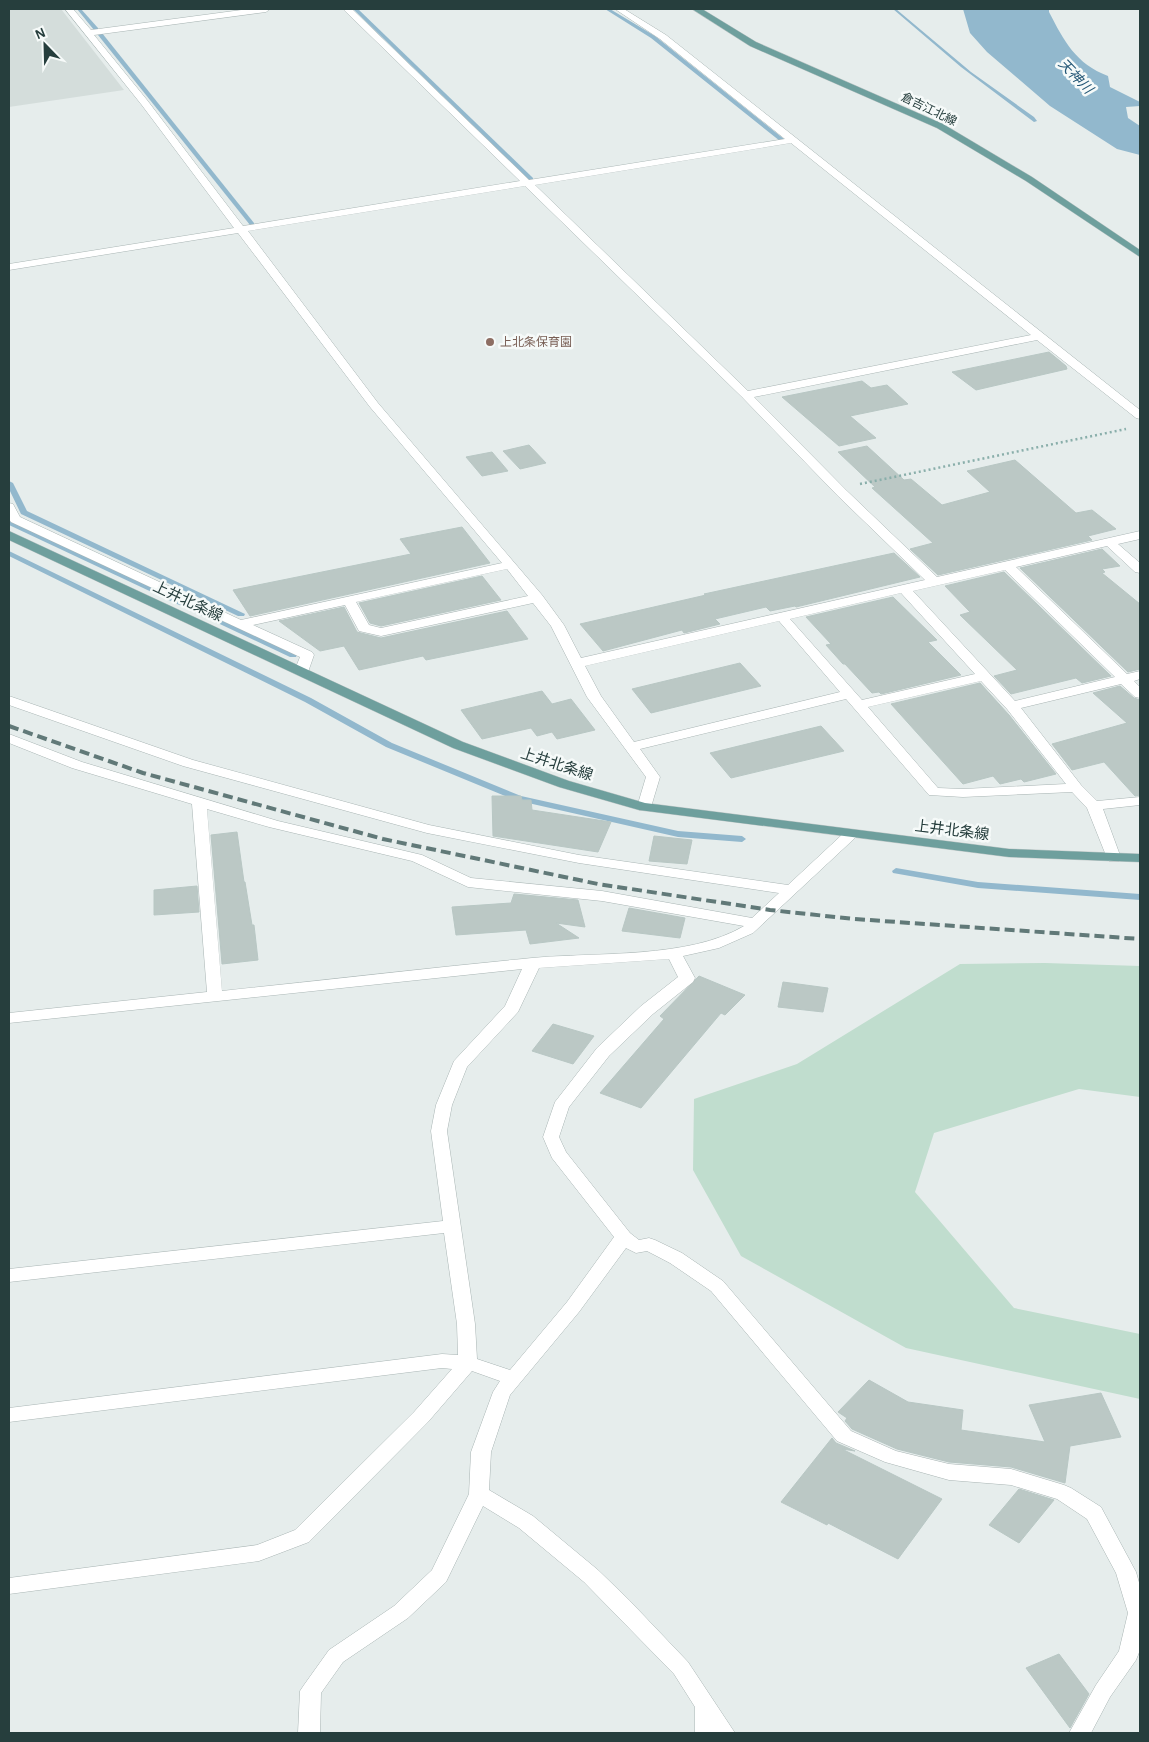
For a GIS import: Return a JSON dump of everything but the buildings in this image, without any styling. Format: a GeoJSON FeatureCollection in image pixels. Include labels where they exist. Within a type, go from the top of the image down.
{"type":"FeatureCollection","features":[{"type":"Feature","properties":{"kind":"main road","name":"倉吉江北線"},"geometry":{"type":"LineString","coordinates":[[696,9],[753,44],[940,126],[1030,179],[1140,254]]}},
{"type":"Feature","properties":{"kind":"main road","name":"上井北条線"},"geometry":{"type":"LineString","coordinates":[[9,535],[458,745],[508,766],[644,807],[1009,853],[1140,858]]}},
{"type":"Feature","properties":{"kind":"street"},"geometry":{"type":"LineString","coordinates":[[69,9],[144,102],[374,405],[537,598],[557,625],[594,697],[653,776],[644,807]]}},
{"type":"Feature","properties":{"kind":"street"},"geometry":{"type":"LineString","coordinates":[[88,32],[266,9]]}},
{"type":"Feature","properties":{"kind":"street"},"geometry":{"type":"LineString","coordinates":[[347,9],[746,395],[842,493],[933,581]]}},
{"type":"Feature","properties":{"kind":"street"},"geometry":{"type":"LineString","coordinates":[[619,9],[664,37],[1140,416]]}},
{"type":"Feature","properties":{"kind":"street"},"geometry":{"type":"LineString","coordinates":[[9,267],[794,140]]}},
{"type":"Feature","properties":{"kind":"street"},"geometry":{"type":"LineString","coordinates":[[746,395],[1040,336]]}},
{"type":"Feature","properties":{"kind":"street"},"geometry":{"type":"LineString","coordinates":[[9,510],[15,519],[307,655],[301,672]]}},
{"type":"Feature","properties":{"kind":"street"},"geometry":{"type":"LineString","coordinates":[[578,663],[1140,535]]}},
{"type":"Feature","properties":{"kind":"street"},"geometry":{"type":"LineString","coordinates":[[1109,542],[1140,569]]}},
{"type":"Feature","properties":{"kind":"street"},"geometry":{"type":"LineString","coordinates":[[1007,565],[1140,694]]}},
{"type":"Feature","properties":{"kind":"street"},"geometry":{"type":"LineString","coordinates":[[239,624],[348,599],[510,566]]}},
{"type":"Feature","properties":{"kind":"street"},"geometry":{"type":"LineString","coordinates":[[904,589],[1012,706],[1076,788],[1094,806],[1114,858]]}},
{"type":"Feature","properties":{"kind":"street"},"geometry":{"type":"LineString","coordinates":[[348,599],[364,628],[381,632],[537,598]]}},
{"type":"Feature","properties":{"kind":"street"},"geometry":{"type":"LineString","coordinates":[[782,617],[934,792],[963,793],[1076,788]]}},
{"type":"Feature","properties":{"kind":"street"},"geometry":{"type":"LineString","coordinates":[[1012,706],[1140,675]]}},
{"type":"Feature","properties":{"kind":"street"},"geometry":{"type":"LineString","coordinates":[[631,747],[853,699],[984,676]]}},
{"type":"Feature","properties":{"kind":"street"},"geometry":{"type":"LineString","coordinates":[[9,700],[188,763],[427,829],[579,859],[793,890]]}},
{"type":"Feature","properties":{"kind":"street"},"geometry":{"type":"LineString","coordinates":[[9,738],[77,765],[199,802],[274,824],[417,858],[468,882],[602,896],[756,923]]}},
{"type":"Feature","properties":{"kind":"street"},"geometry":{"type":"LineString","coordinates":[[1094,806],[1140,801]]}},
{"type":"Feature","properties":{"kind":"street"},"geometry":{"type":"LineString","coordinates":[[199,802],[215,997]]}},
{"type":"Feature","properties":{"kind":"street"},"geometry":{"type":"LineString","coordinates":[[9,1018],[533,963],[674,953],[714,944],[748,930],[852,834]]}},
{"type":"Feature","properties":{"kind":"street"},"geometry":{"type":"LineString","coordinates":[[674,953],[687,978],[647,1010],[603,1052],[561,1106],[551,1137],[558,1154],[624,1237],[636,1247],[649,1244],[676,1258],[717,1286],[844,1436],[892,1457],[949,1472],[1011,1477],[1064,1493],[1094,1513],[1126,1572],[1138,1613],[1129,1654],[1104,1691],[1080,1733]]}},
{"type":"Feature","properties":{"kind":"street"},"geometry":{"type":"LineString","coordinates":[[9,1586],[250,1554],[302,1536],[421,1417],[468,1363],[466,1324],[439,1131],[444,1105],[460,1065],[512,1008],[533,963]]}},
{"type":"Feature","properties":{"kind":"street"},"geometry":{"type":"LineString","coordinates":[[9,1275],[452,1226]]}},
{"type":"Feature","properties":{"kind":"street"},"geometry":{"type":"LineString","coordinates":[[309,1733],[311,1691],[336,1656],[401,1612],[439,1576],[479,1494],[481,1452],[502,1392],[573,1308],[624,1237]]}},
{"type":"Feature","properties":{"kind":"street"},"geometry":{"type":"LineString","coordinates":[[9,1415],[442,1361],[468,1363],[514,1378]]}},
{"type":"Feature","properties":{"kind":"street"},"geometry":{"type":"LineString","coordinates":[[479,1494],[526,1522],[591,1576],[681,1668],[724,1733]]}},
{"type":"Feature","properties":{"kind":"street"},"geometry":{"type":"LineString","coordinates":[[706,1705],[706,1733]]}},
{"type":"Feature","properties":{"kind":"path"},"geometry":{"type":"LineString","coordinates":[[842,493],[856,485],[1131,428]]}},
{"type":"Feature","properties":{"kind":"shaded area"},"geometry":{"type":"Polygon","coordinates":[[[9,9],[61,9],[124,90],[9,107],[9,9]]]}},
{"type":"Feature","properties":{"kind":"green space"},"geometry":{"type":"Polygon","coordinates":[[[1045,963],[1140,966],[1140,1097],[1079,1089],[934,1133],[915,1192],[1014,1308],[1140,1334],[1140,1399],[906,1348],[741,1256],[693,1170],[694,1099],[797,1064],[960,964],[1045,963]]]}},
{"type":"Feature","properties":{"kind":"water"},"geometry":{"type":"Polygon","coordinates":[[[893,9],[896,9],[971,72],[1037,121],[1034,122],[961,67],[893,9]]]}},
{"type":"Feature","properties":{"kind":"water","name":"天神川"},"geometry":{"type":"Polygon","coordinates":[[[963,9],[1049,9],[1060,33],[1079,58],[1087,65],[1108,76],[1110,87],[1140,102],[1140,106],[1126,107],[1128,118],[1140,126],[1140,155],[1117,149],[1050,106],[987,52],[970,33],[963,9]]]}},
{"type":"Feature","properties":{"kind":"waterway"},"geometry":{"type":"LineString","coordinates":[[79,9],[96,29]]}},
{"type":"Feature","properties":{"kind":"waterway"},"geometry":{"type":"LineString","coordinates":[[355,9],[531,179]]}},
{"type":"Feature","properties":{"kind":"waterway"},"geometry":{"type":"LineString","coordinates":[[607,9],[653,37],[782,140]]}},
{"type":"Feature","properties":{"kind":"waterway"},"geometry":{"type":"LineString","coordinates":[[100,34],[252,224]]}},
{"type":"Feature","properties":{"kind":"waterway"},"geometry":{"type":"LineString","coordinates":[[9,483],[24,512],[241,614]]}},
{"type":"Feature","properties":{"kind":"waterway"},"geometry":{"type":"LineString","coordinates":[[9,522],[293,655]]}},
{"type":"Feature","properties":{"kind":"waterway"},"geometry":{"type":"LineString","coordinates":[[9,553],[308,700],[389,745],[518,798],[678,834],[742,839]]}},
{"type":"Feature","properties":{"kind":"waterway"},"geometry":{"type":"LineString","coordinates":[[896,871],[978,885],[1140,897]]}},
{"type":"Feature","properties":{"kind":"railway"},"geometry":{"type":"LineString","coordinates":[[9,726],[143,773],[383,839],[598,884],[770,910],[854,919],[1140,939]]}},
{"type":"Feature","properties":{"kind":"place","name":"上北条保育園"},"geometry":{"type":"Point","coordinates":[490,342]}}]}
